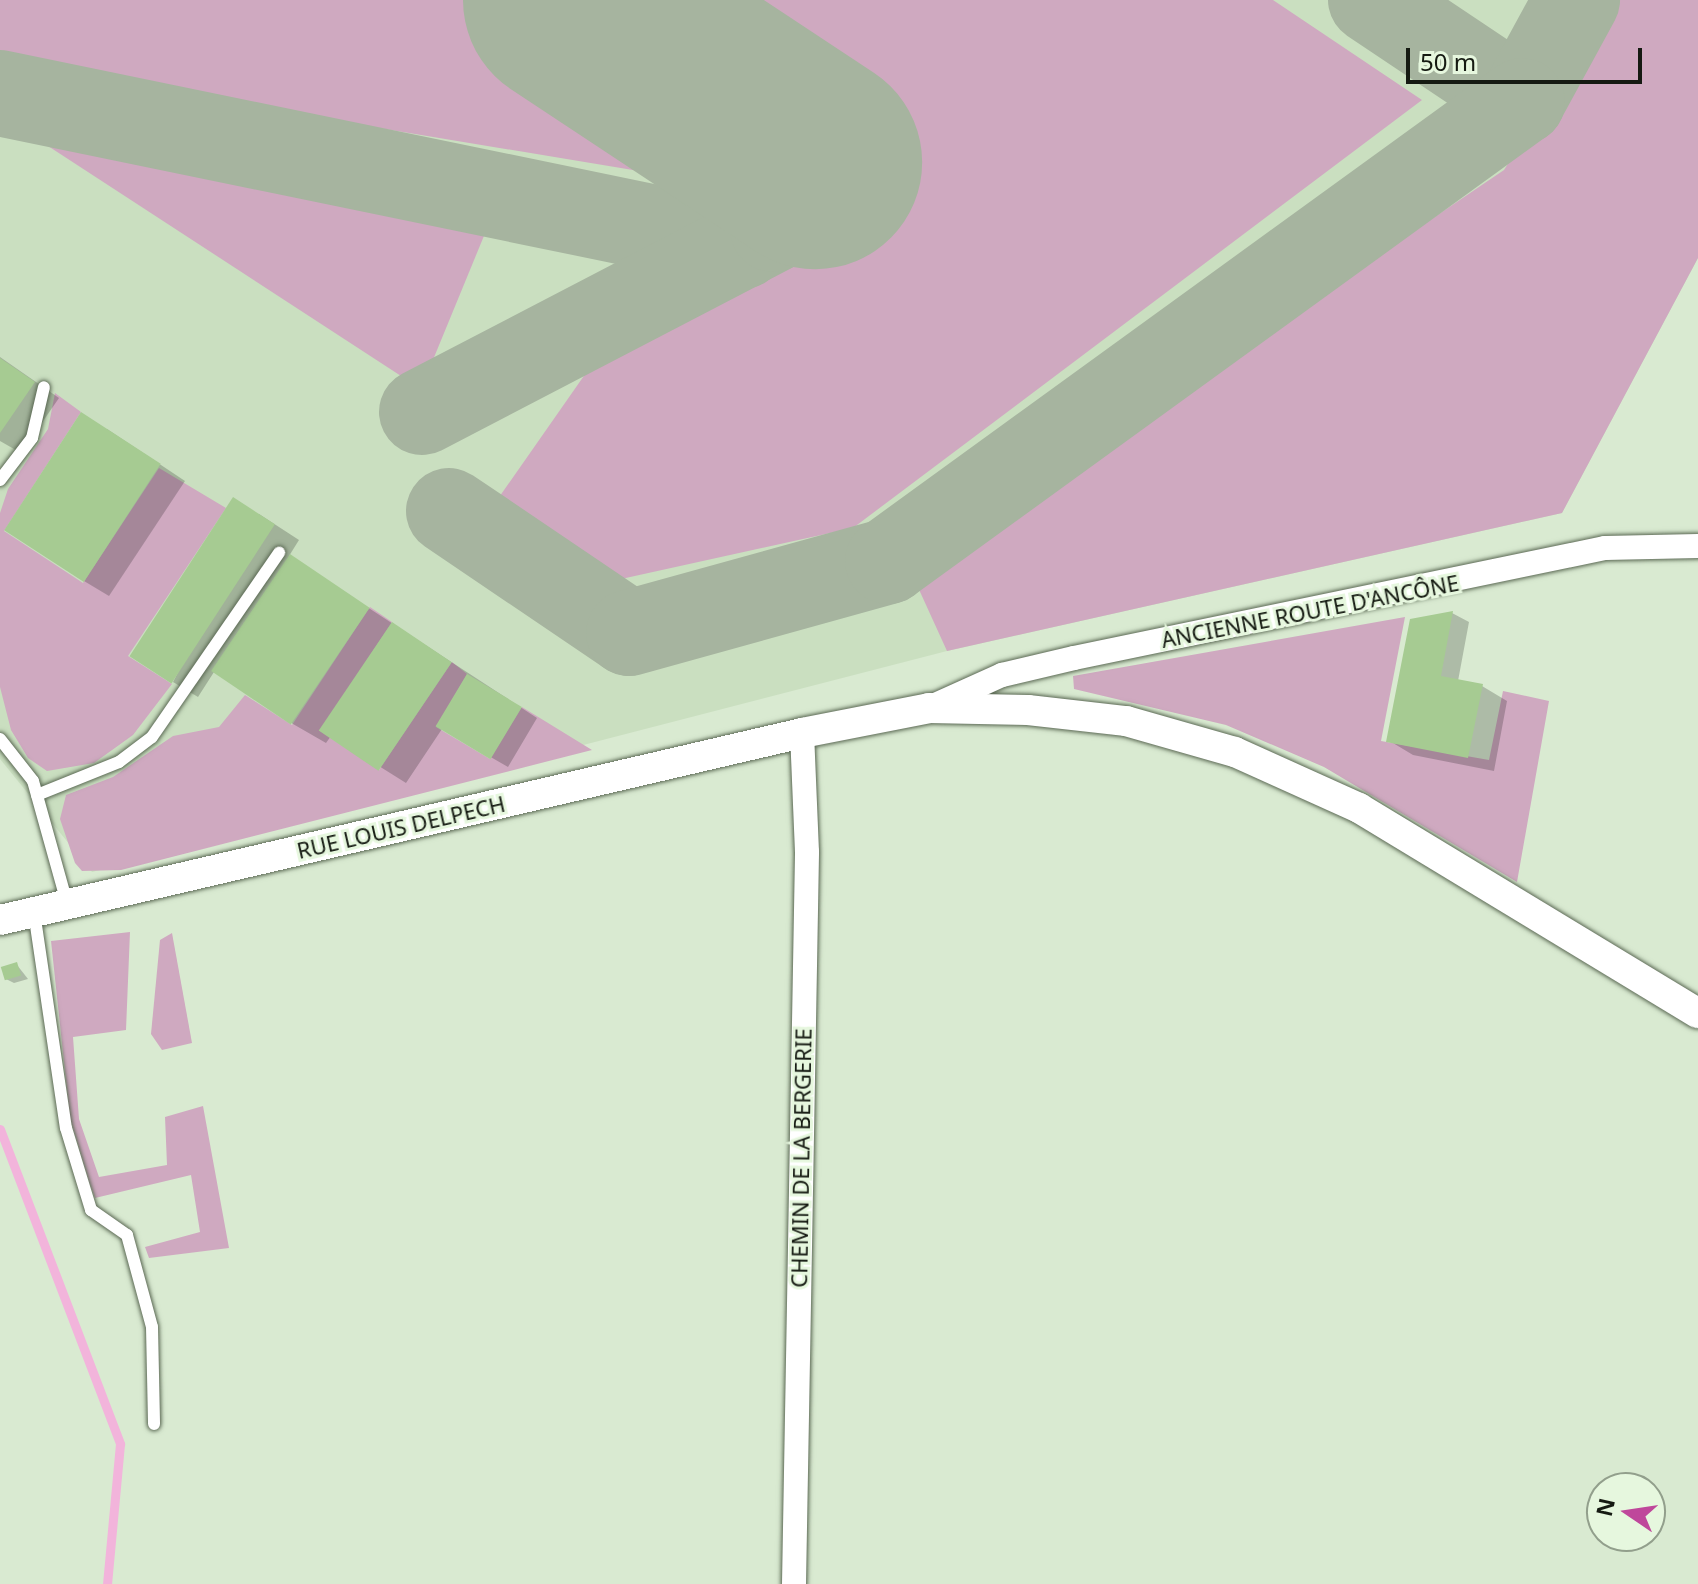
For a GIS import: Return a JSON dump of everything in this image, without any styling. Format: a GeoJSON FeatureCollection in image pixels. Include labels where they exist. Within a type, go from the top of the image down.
{"type":"FeatureCollection","features":[{"type":"Feature","properties":{"kind":"street","name":"ANCIENNE ROUTE D'ANCÔNE"},"geometry":{"type":"LineString","coordinates":[[929,708],[1002,675],[1074,658],[1605,548],[1698,546]]}},
{"type":"Feature","properties":{"kind":"street","name":"RUE LOUIS DELPECH"},"geometry":{"type":"LineString","coordinates":[[0,920],[67,903],[144,890],[802,733],[929,708],[1028,710],[1126,721],[1235,752],[1359,808],[1698,1013]]}},
{"type":"Feature","properties":{"kind":"street","name":"CHEMIN DE LA BERGERIE"},"geometry":{"type":"LineString","coordinates":[[794,1584],[807,852],[802,733]]}},
{"type":"Feature","properties":{"kind":"lane"},"geometry":{"type":"LineString","coordinates":[[0,480],[32,438],[44,387]]}},
{"type":"Feature","properties":{"kind":"lane"},"geometry":{"type":"LineString","coordinates":[[37,795],[119,762],[152,737],[279,553]]}},
{"type":"Feature","properties":{"kind":"lane"},"geometry":{"type":"LineString","coordinates":[[0,739],[33,781],[67,903]]}},
{"type":"Feature","properties":{"kind":"lane"},"geometry":{"type":"LineString","coordinates":[[34,911],[66,1128],[91,1210],[127,1235],[152,1327],[154,1424]]}},
{"type":"Feature","properties":{"kind":"shaded area"},"geometry":{"type":"Polygon","coordinates":[[[0,0],[1698,0],[1698,258],[1562,513],[947,651],[92,872],[0,759],[0,0]]]}},
{"type":"Feature","properties":{"kind":"shaded area"},"geometry":{"type":"Polygon","coordinates":[[[0,0],[479,0],[714,147],[705,182],[0,65],[0,0]]]}},
{"type":"Feature","properties":{"kind":"shaded area"},"geometry":{"type":"Polygon","coordinates":[[[701,0],[1273,0],[1422,100],[853,528],[603,583],[495,503],[602,350],[746,274],[842,195],[860,138],[833,86],[701,0]]]}},
{"type":"Feature","properties":{"kind":"shaded area"},"geometry":{"type":"Polygon","coordinates":[[[1612,0],[1698,0],[1698,258],[1562,513],[947,651],[911,572],[1504,170],[1612,0]]]}},
{"type":"Feature","properties":{"kind":"shaded area"},"geometry":{"type":"Polygon","coordinates":[[[2,116],[486,231],[421,389],[2,116]]]}},
{"type":"Feature","properties":{"kind":"shaded area"},"geometry":{"type":"Polygon","coordinates":[[[55,393],[81,412],[4,531],[83,583],[159,468],[226,508],[128,656],[172,684],[133,735],[94,763],[47,771],[28,758],[11,730],[0,687],[0,513],[8,489],[48,429],[55,393]]]}},
{"type":"Feature","properties":{"kind":"shaded area"},"geometry":{"type":"Polygon","coordinates":[[[370,607],[392,622],[320,731],[379,770],[452,662],[467,674],[436,727],[490,759],[522,707],[592,750],[121,870],[82,871],[75,863],[60,819],[66,795],[113,777],[173,736],[219,727],[245,695],[292,725],[370,607]]]}},
{"type":"Feature","properties":{"kind":"shaded area"},"geometry":{"type":"Polygon","coordinates":[[[1405,617],[1381,741],[1489,760],[1503,691],[1549,701],[1517,882],[1324,767],[1226,725],[1074,689],[1073,676],[1405,617]]]}},
{"type":"Feature","properties":{"kind":"shaded area"},"geometry":{"type":"Polygon","coordinates":[[[130,932],[126,1030],[73,1037],[79,1119],[99,1177],[167,1165],[165,1117],[203,1106],[229,1248],[149,1258],[145,1247],[200,1232],[191,1175],[95,1198],[90,1184],[70,1118],[51,941],[130,932]]]}},
{"type":"Feature","properties":{"kind":"shaded area"},"geometry":{"type":"Polygon","coordinates":[[[172,933],[192,1043],[162,1050],[151,1034],[160,940],[172,933]]]}},
{"type":"Feature","properties":{"kind":"building"},"geometry":{"type":"Polygon","coordinates":[[[0,358],[35,382],[0,433],[0,358]]]}},
{"type":"Feature","properties":{"kind":"building"},"geometry":{"type":"Polygon","coordinates":[[[81,412],[161,464],[84,582],[4,530],[81,412]]]}},
{"type":"Feature","properties":{"kind":"building"},"geometry":{"type":"Polygon","coordinates":[[[233,497],[275,524],[171,684],[130,656],[233,497]]]}},
{"type":"Feature","properties":{"kind":"building"},"geometry":{"type":"Polygon","coordinates":[[[290,554],[370,608],[291,725],[211,671],[290,554]]]}},
{"type":"Feature","properties":{"kind":"building"},"geometry":{"type":"Polygon","coordinates":[[[1453,611],[1441,676],[1483,684],[1468,758],[1386,742],[1410,619],[1453,611]]]}},
{"type":"Feature","properties":{"kind":"building"},"geometry":{"type":"Polygon","coordinates":[[[392,622],[452,662],[378,771],[319,731],[392,622]]]}},
{"type":"Feature","properties":{"kind":"building"},"geometry":{"type":"Polygon","coordinates":[[[467,674],[522,707],[490,759],[436,726],[467,674]]]}},
{"type":"Feature","properties":{"kind":"building"},"geometry":{"type":"Polygon","coordinates":[[[17,962],[21,975],[5,980],[1,967],[17,962]]]}},
{"type":"Feature","properties":{"kind":"waterway"},"geometry":{"type":"LineString","coordinates":[[0,1129],[120,1444],[107,1584]]}},
{"type":"Feature","properties":{"kind":"taxiway"},"geometry":{"type":"LineString","coordinates":[[1371,0],[1522,101],[1577,0]]}},
{"type":"Feature","properties":{"kind":"taxiway"},"geometry":{"type":"LineString","coordinates":[[0,93],[742,246]]}},
{"type":"Feature","properties":{"kind":"taxiway"},"geometry":{"type":"LineString","coordinates":[[449,511],[629,633],[888,561],[1522,101]]}},
{"type":"Feature","properties":{"kind":"taxiway"},"geometry":{"type":"LineString","coordinates":[[422,412],[773,229],[813,189],[815,162]]}},
{"type":"Feature","properties":{"kind":"runway"},"geometry":{"type":"LineString","coordinates":[[570,0],[815,162]]}}]}
